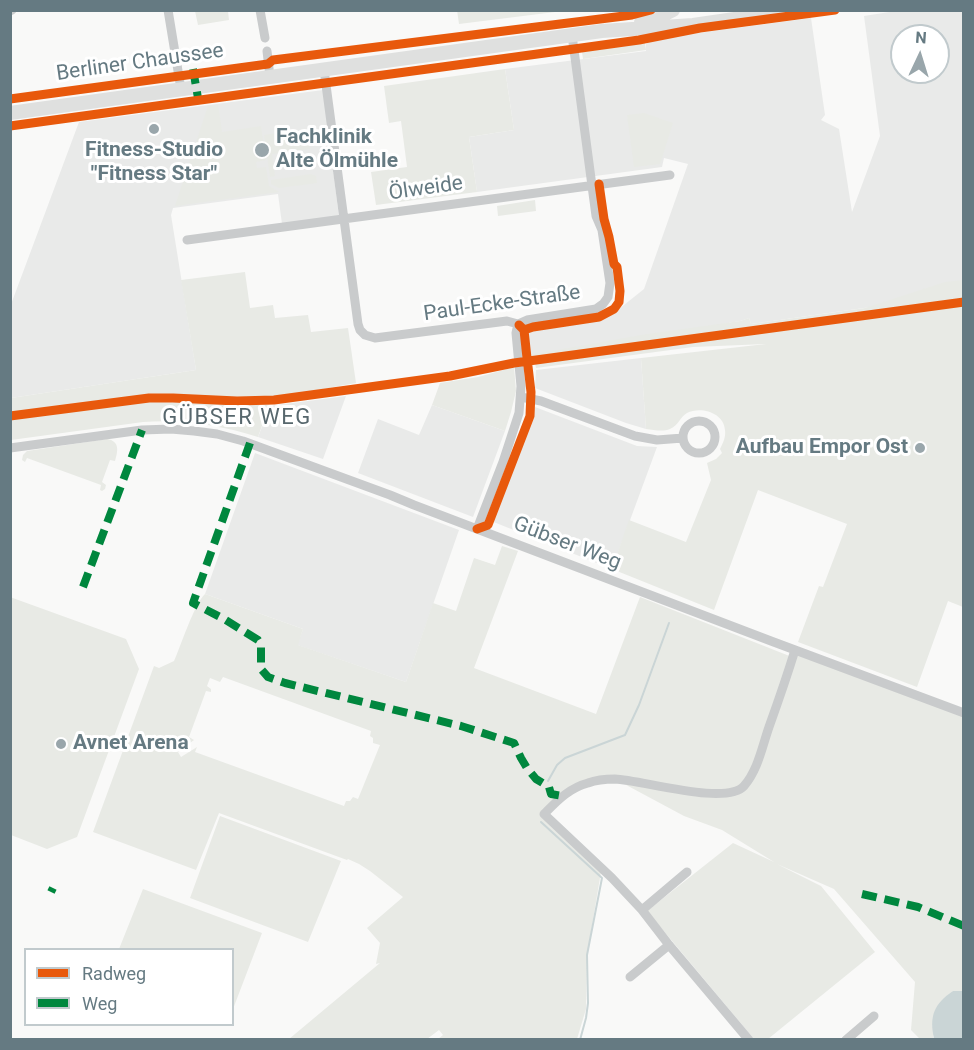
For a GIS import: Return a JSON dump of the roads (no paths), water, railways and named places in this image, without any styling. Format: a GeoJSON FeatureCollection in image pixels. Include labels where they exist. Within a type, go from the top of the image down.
{"type":"FeatureCollection","features":[{"type":"Feature","properties":{"kind":"main road","name":"Berliner Chaussee"},"geometry":{"type":"LineString","coordinates":[[627,28],[673,10]]}},
{"type":"Feature","properties":{"kind":"main road"},"geometry":{"type":"LineString","coordinates":[[687,10],[693,25]]}},
{"type":"Feature","properties":{"kind":"main road","name":"Berliner Chaussee"},"geometry":{"type":"LineString","coordinates":[[10,113],[572,35],[627,28],[693,25],[797,10]]}},
{"type":"Feature","properties":{"kind":"street"},"geometry":{"type":"LineString","coordinates":[[168,10],[181,90]]}},
{"type":"Feature","properties":{"kind":"street"},"geometry":{"type":"LineString","coordinates":[[260,10],[265,38]]}},
{"type":"Feature","properties":{"kind":"street","name":"Paul-Ecke-Straße"},"geometry":{"type":"LineString","coordinates":[[343,219],[358,324],[363,333],[370,337],[507,321],[518,324],[527,320],[591,310],[603,304],[608,297],[610,283],[602,230],[596,216],[572,35]]}},
{"type":"Feature","properties":{"kind":"street"},"geometry":{"type":"LineString","coordinates":[[267,51],[270,77]]}},
{"type":"Feature","properties":{"kind":"street"},"geometry":{"type":"LineString","coordinates":[[324,70],[343,219]]}},
{"type":"Feature","properties":{"kind":"street","name":"Ölweide"},"geometry":{"type":"LineString","coordinates":[[187,240],[670,175]]}},
{"type":"Feature","properties":{"kind":"street"},"geometry":{"type":"LineString","coordinates":[[477,529],[515,429],[521,398],[521,374],[516,333],[518,324]]}},
{"type":"Feature","properties":{"kind":"street"},"geometry":{"type":"LineString","coordinates":[[521,398],[542,400],[635,436],[657,440],[683,438]]}},
{"type":"Feature","properties":{"kind":"street","name":"Gübser Weg"},"geometry":{"type":"LineString","coordinates":[[10,448],[159,429],[217,434],[250,443],[963,713]]}},
{"type":"Feature","properties":{"kind":"street"},"geometry":{"type":"LineString","coordinates":[[749,1040],[642,910],[612,878],[544,814],[562,796],[573,789],[600,780],[615,779],[702,793],[720,794],[738,791],[749,778],[758,761],[795,650]]}},
{"type":"Feature","properties":{"kind":"street"},"geometry":{"type":"LineString","coordinates":[[642,910],[687,872]]}},
{"type":"Feature","properties":{"kind":"street"},"geometry":{"type":"LineString","coordinates":[[630,977],[669,945]]}},
{"type":"Feature","properties":{"kind":"street"},"geometry":{"type":"LineString","coordinates":[[846,1040],[874,1016]]}},
{"type":"Feature","properties":{"kind":"waterway"},"geometry":{"type":"LineString","coordinates":[[548,781],[557,765],[565,758],[625,735],[639,705],[669,623]]}},
{"type":"Feature","properties":{"kind":"waterway"},"geometry":{"type":"LineString","coordinates":[[541,822],[602,878],[587,955],[588,1003],[580,1040]]}},
{"type":"Feature","properties":{"kind":"place","name":"Fitness-Studio \"Fitness Star\""},"geometry":{"type":"Point","coordinates":[154,129]}},
{"type":"Feature","properties":{"kind":"place","name":"Fachklinik Alte Ölmühle"},"geometry":{"type":"Point","coordinates":[262,150]}},
{"type":"Feature","properties":{"kind":"place","name":"Aufbau Empor Ost"},"geometry":{"type":"Point","coordinates":[920,448]}},
{"type":"Feature","properties":{"kind":"place","name":"Avnet Arena"},"geometry":{"type":"Point","coordinates":[61,744]}},
{"type":"Feature","properties":{"kind":"district","name":"GÜBSER WEG"},"geometry":{"type":"Point","coordinates":[237,418]}}]}
